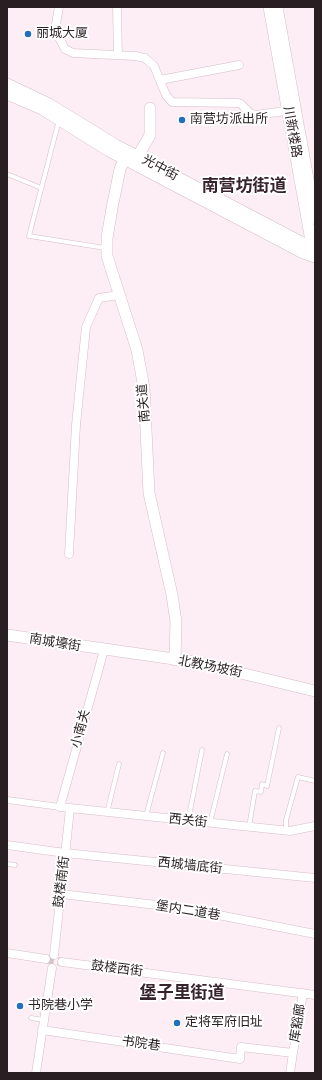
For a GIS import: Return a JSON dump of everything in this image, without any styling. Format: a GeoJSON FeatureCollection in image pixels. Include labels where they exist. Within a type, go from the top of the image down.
{"type":"FeatureCollection","features":[{"type":"Feature","properties":{"kind":"street"},"geometry":{"type":"LineString","coordinates":[[59,7],[55,30],[65,49],[73,53],[140,56],[145,58],[154,66],[168,99],[172,102],[238,103],[250,113],[256,115],[292,110]]}},
{"type":"Feature","properties":{"kind":"street"},"geometry":{"type":"LineString","coordinates":[[117,7],[118,55]]}},
{"type":"Feature","properties":{"kind":"street","name":"川新楼路"},"geometry":{"type":"LineString","coordinates":[[269,7],[315,218]]}},
{"type":"Feature","properties":{"kind":"street","name":"川新楼路"},"geometry":{"type":"LineString","coordinates":[[277,7],[314,252]]}},
{"type":"Feature","properties":{"kind":"street"},"geometry":{"type":"LineString","coordinates":[[160,80],[239,65]]}},
{"type":"Feature","properties":{"kind":"street","name":"光中街"},"geometry":{"type":"LineString","coordinates":[[7,84],[32,95],[61,116],[131,158],[314,252]]}},
{"type":"Feature","properties":{"kind":"street","name":"光中街"},"geometry":{"type":"LineString","coordinates":[[7,94],[61,116]]}},
{"type":"Feature","properties":{"kind":"street","name":"南关道"},"geometry":{"type":"LineString","coordinates":[[150,108],[150,135],[120,169],[112,208],[106,256],[137,350],[144,388],[149,493],[172,595],[176,622],[175,660]]}},
{"type":"Feature","properties":{"kind":"street"},"geometry":{"type":"LineString","coordinates":[[69,554],[76,425],[86,327],[98,298],[119,295]]}},
{"type":"Feature","properties":{"kind":"street","name":"南城壕街"},"geometry":{"type":"LineString","coordinates":[[7,635],[104,650]]}},
{"type":"Feature","properties":{"kind":"street","name":"北教场坡街"},"geometry":{"type":"LineString","coordinates":[[104,650],[223,668],[315,691]]}},
{"type":"Feature","properties":{"kind":"street","name":"小南关"},"geometry":{"type":"LineString","coordinates":[[60,807],[104,650]]}},
{"type":"Feature","properties":{"kind":"street"},"geometry":{"type":"LineString","coordinates":[[7,800],[60,807]]}},
{"type":"Feature","properties":{"kind":"street","name":"西关街"},"geometry":{"type":"LineString","coordinates":[[60,807],[146,817],[286,830],[315,826]]}},
{"type":"Feature","properties":{"kind":"street","name":"鼓楼南街"},"geometry":{"type":"LineString","coordinates":[[54,955],[70,809]]}},
{"type":"Feature","properties":{"kind":"street","name":"西城墙底街"},"geometry":{"type":"LineString","coordinates":[[7,845],[65,853],[315,878]]}},
{"type":"Feature","properties":{"kind":"street","name":"堡内二道巷"},"geometry":{"type":"LineString","coordinates":[[61,894],[183,908],[315,934]]}},
{"type":"Feature","properties":{"kind":"street"},"geometry":{"type":"LineString","coordinates":[[7,953],[46,959]]}},
{"type":"Feature","properties":{"kind":"street","name":"鼓楼西街"},"geometry":{"type":"LineString","coordinates":[[62,962],[315,995]]}},
{"type":"Feature","properties":{"kind":"street"},"geometry":{"type":"LineString","coordinates":[[36,1073],[52,968]]}},
{"type":"Feature","properties":{"kind":"street","name":"库豁廊"},"geometry":{"type":"LineString","coordinates":[[290,1073],[303,993]]}},
{"type":"Feature","properties":{"kind":"street","name":"书院巷"},"geometry":{"type":"LineString","coordinates":[[42,1030],[240,1058]]}},
{"type":"Feature","properties":{"kind":"street","name":"库豁廊"},"geometry":{"type":"LineString","coordinates":[[240,1058],[241,1047],[293,1053]]}},
{"type":"Feature","properties":{"kind":"lane"},"geometry":{"type":"LineString","coordinates":[[61,116],[29,236],[107,248]]}},
{"type":"Feature","properties":{"kind":"lane"},"geometry":{"type":"LineString","coordinates":[[7,174],[41,188]]}},
{"type":"Feature","properties":{"kind":"lane"},"geometry":{"type":"LineString","coordinates":[[249,827],[255,792],[260,792],[262,784],[267,786],[279,728]]}},
{"type":"Feature","properties":{"kind":"lane"},"geometry":{"type":"LineString","coordinates":[[188,821],[202,750]]}},
{"type":"Feature","properties":{"kind":"lane"},"geometry":{"type":"LineString","coordinates":[[146,817],[163,753]]}},
{"type":"Feature","properties":{"kind":"lane"},"geometry":{"type":"LineString","coordinates":[[210,823],[227,754]]}},
{"type":"Feature","properties":{"kind":"lane"},"geometry":{"type":"LineString","coordinates":[[107,813],[119,764]]}},
{"type":"Feature","properties":{"kind":"lane"},"geometry":{"type":"LineString","coordinates":[[286,830],[298,777],[315,781]]}},
{"type":"Feature","properties":{"kind":"lane"},"geometry":{"type":"LineString","coordinates":[[7,864],[15,865]]}},
{"type":"Feature","properties":{"kind":"lane"},"geometry":{"type":"LineString","coordinates":[[31,1018],[44,1020]]}},
{"type":"Feature","properties":{"kind":"tunnel"},"geometry":{"type":"LineString","coordinates":[[46,959],[62,962]]}},
{"type":"Feature","properties":{"kind":"place","name":"丽城大厦"},"geometry":{"type":"Point","coordinates":[28,34]}},
{"type":"Feature","properties":{"kind":"place","name":"南营坊派出所"},"geometry":{"type":"Point","coordinates":[182,120]}},
{"type":"Feature","properties":{"kind":"place","name":"书院巷小学"},"geometry":{"type":"Point","coordinates":[20,1006]}},
{"type":"Feature","properties":{"kind":"place","name":"定将军府旧址"},"geometry":{"type":"Point","coordinates":[177,1023]}},
{"type":"Feature","properties":{"kind":"district","name":"南营坊街道"},"geometry":{"type":"Point","coordinates":[244,186]}},
{"type":"Feature","properties":{"kind":"district","name":"堡子里街道"},"geometry":{"type":"Point","coordinates":[182,993]}}]}
